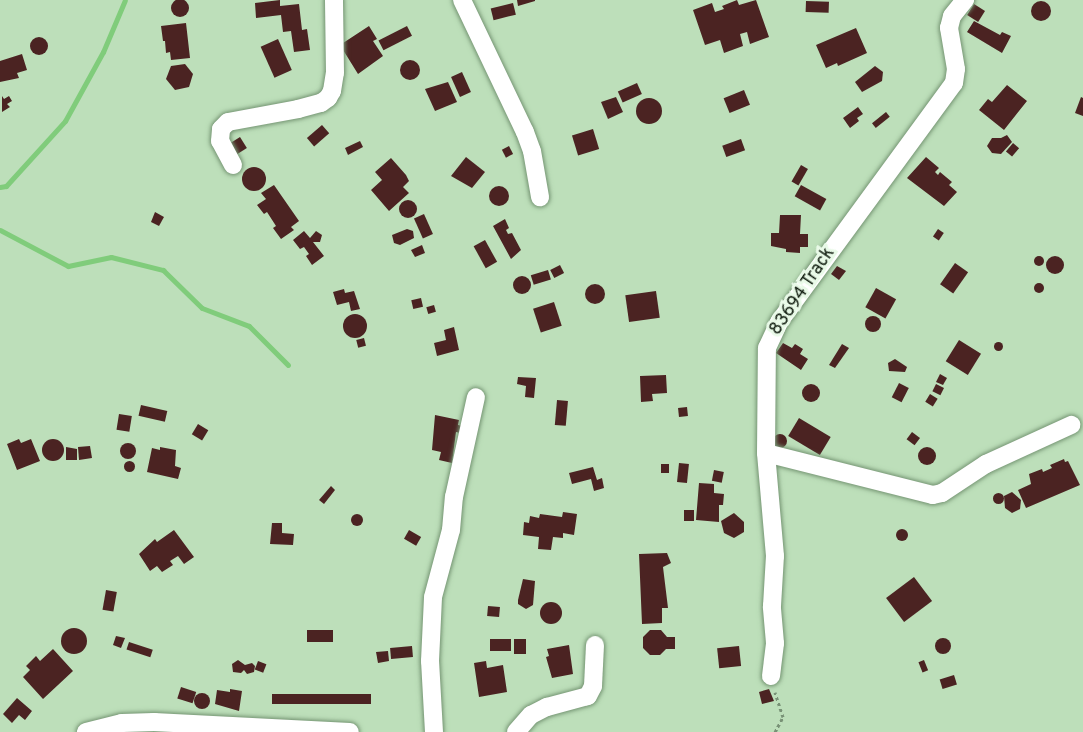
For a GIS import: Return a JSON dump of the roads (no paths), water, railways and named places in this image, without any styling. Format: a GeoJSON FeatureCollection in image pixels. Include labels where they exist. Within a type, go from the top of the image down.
{"type":"FeatureCollection","features":[{"type":"Feature","properties":{"kind":"street"},"geometry":{"type":"LineString","coordinates":[[233,165],[220,141],[221,129],[228,122],[298,109],[328,99],[332,92],[334,73],[334,0]]}},
{"type":"Feature","properties":{"kind":"street"},"geometry":{"type":"LineString","coordinates":[[462,0],[525,132],[532,151],[540,197]]}},
{"type":"Feature","properties":{"kind":"street","name":"83694 Track"},"geometry":{"type":"LineString","coordinates":[[771,676],[775,643],[772,606],[775,556],[766,453],[767,348],[779,322],[954,83],[956,69],[949,28],[952,16],[965,0]]}},
{"type":"Feature","properties":{"kind":"street"},"geometry":{"type":"LineString","coordinates":[[420,732],[435,732],[430,661],[433,597],[451,530],[454,497],[476,397]]}},
{"type":"Feature","properties":{"kind":"street"},"geometry":{"type":"LineString","coordinates":[[766,453],[933,495],[942,493],[986,464],[1071,425]]}},
{"type":"Feature","properties":{"kind":"street"},"geometry":{"type":"LineString","coordinates":[[516,732],[531,715],[547,707],[588,696],[593,687],[595,645]]}},
{"type":"Feature","properties":{"kind":"street"},"geometry":{"type":"LineString","coordinates":[[86,732],[122,723],[154,722],[350,732]]}},
{"type":"Feature","properties":{"kind":"waterway"},"geometry":{"type":"LineString","coordinates":[[0,187],[6,186],[65,121],[103,52],[125,0]]}},
{"type":"Feature","properties":{"kind":"waterway"},"geometry":{"type":"LineString","coordinates":[[0,230],[68,266],[111,257],[163,270],[202,308],[249,326],[288,365]]}}]}
